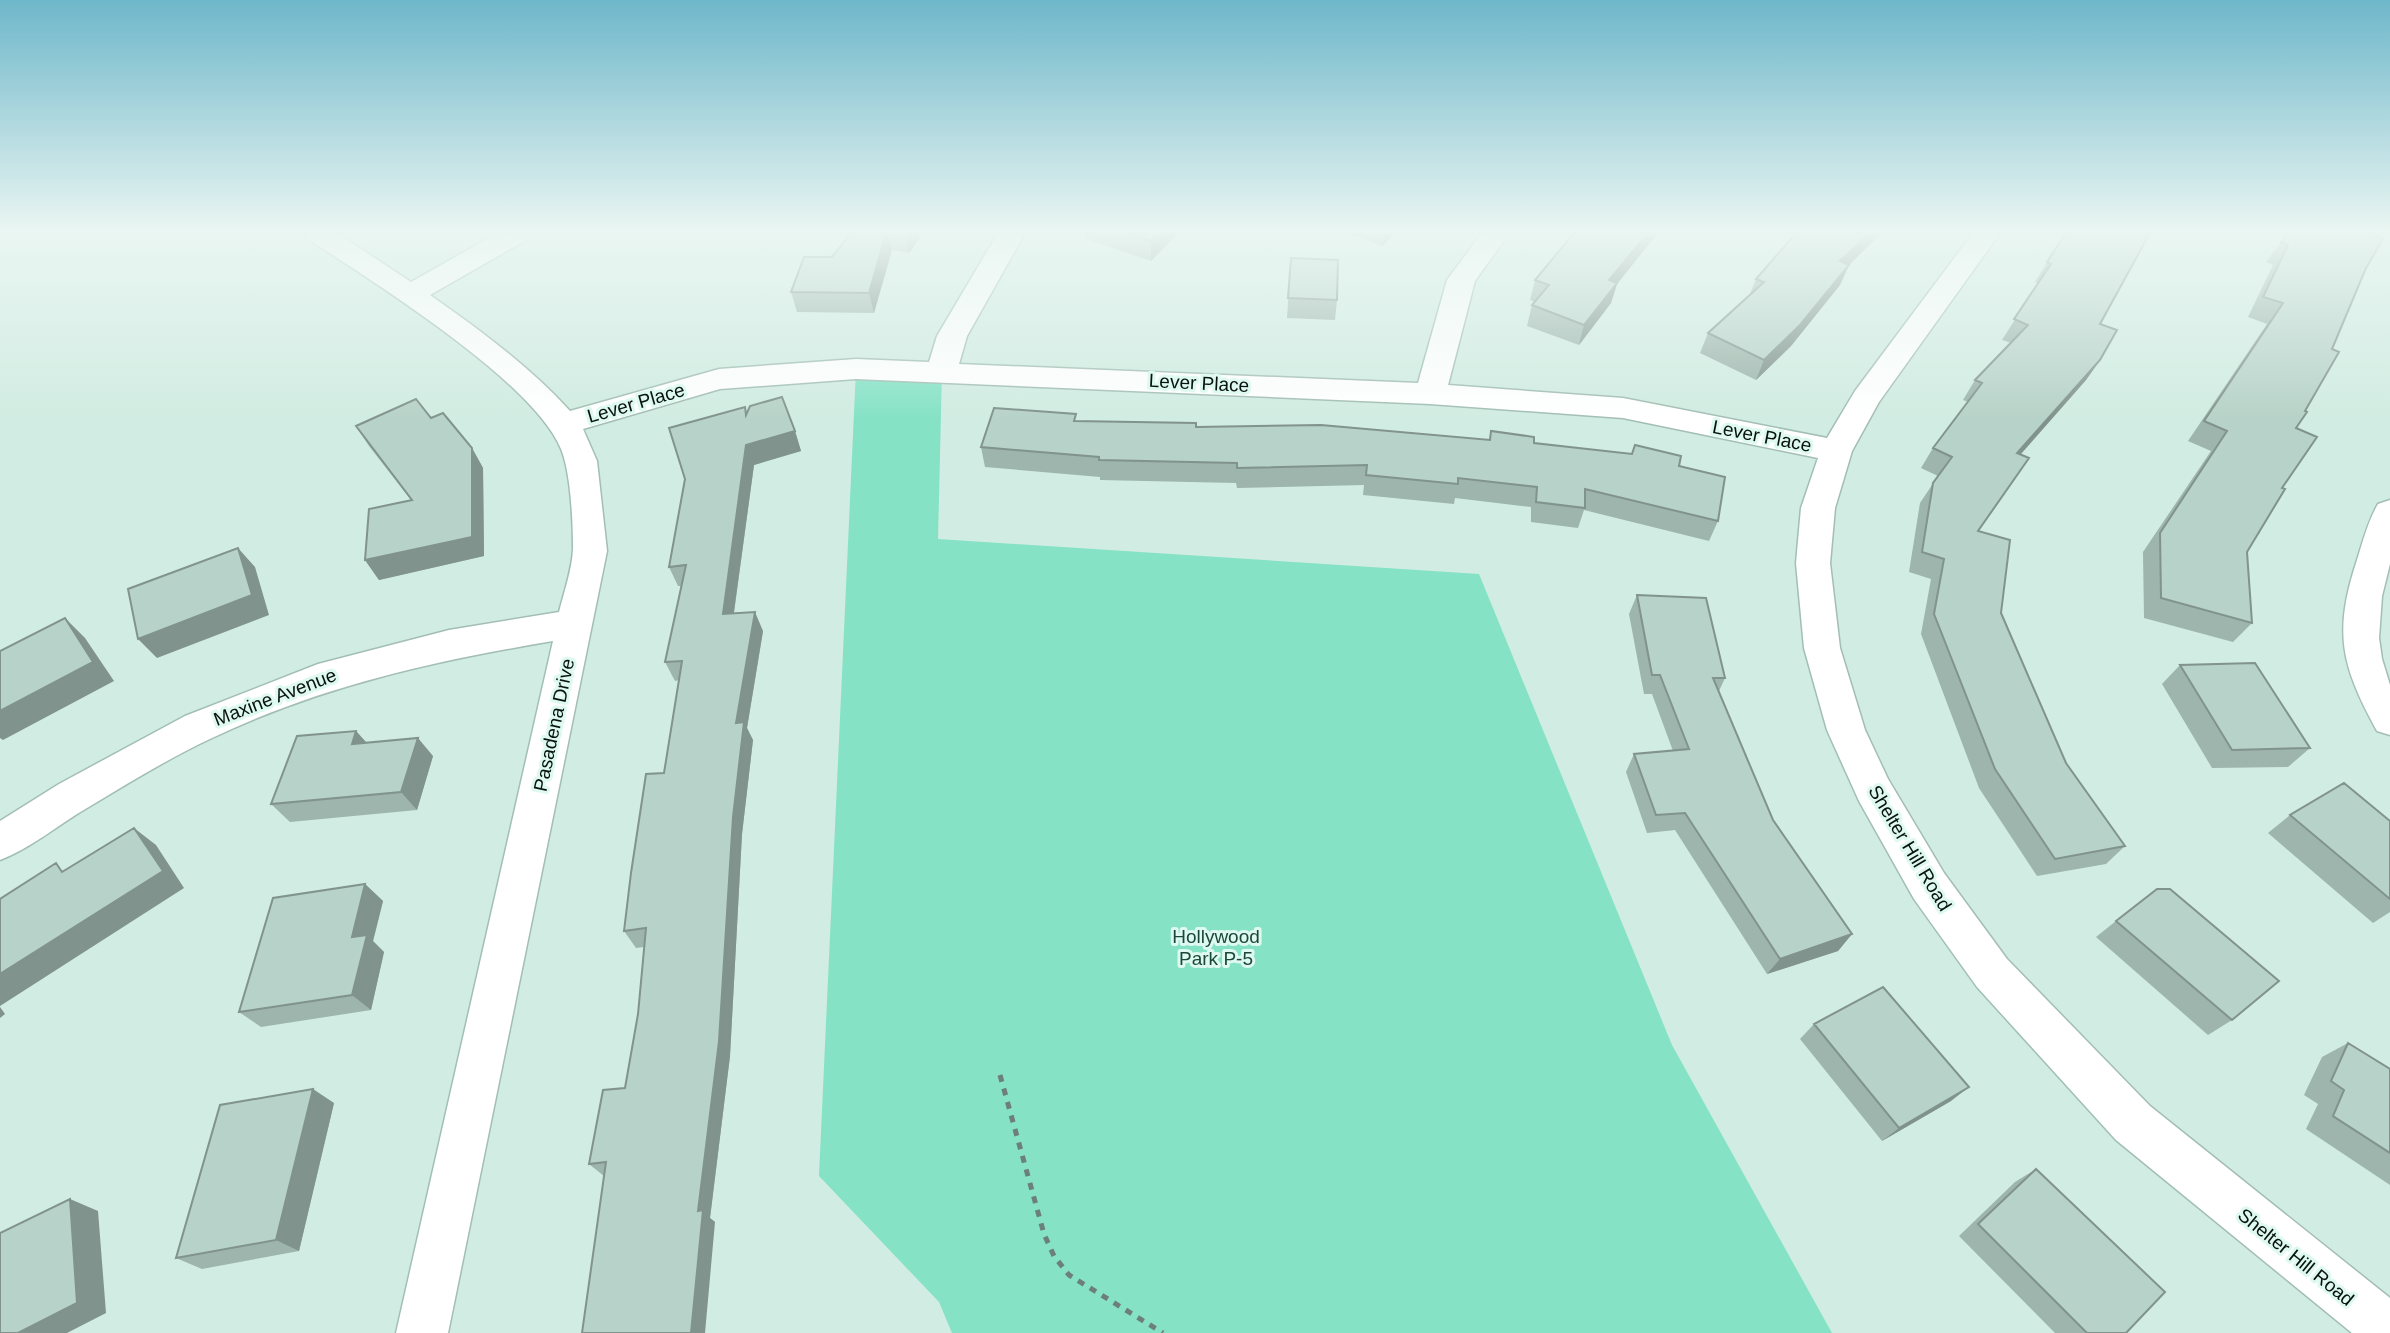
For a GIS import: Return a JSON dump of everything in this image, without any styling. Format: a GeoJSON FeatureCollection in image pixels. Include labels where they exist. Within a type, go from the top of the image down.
{"type":"FeatureCollection","features":[{"type":"Feature","properties":{"kind":"street","name":"Pasadena Drive"},"geometry":{"type":"LineString","coordinates":[[409,295],[512,371],[564,424],[578,449],[590,551],[422,1333]]}},
{"type":"Feature","properties":{"kind":"street"},"geometry":{"type":"LineString","coordinates":[[942,371],[952,336],[976,295]]}},
{"type":"Feature","properties":{"kind":"street"},"geometry":{"type":"LineString","coordinates":[[1430,394],[1457,295]]}},
{"type":"Feature","properties":{"kind":"street","name":"Shelter Hill Road"},"geometry":{"type":"LineString","coordinates":[[1941,295],[1866,398],[1836,451],[1818,508],[1813,564],[1822,648],[1846,730],[1873,789],[1929,886],[1992,973],[2133,1123],[2348,1299],[2390,1329]]}},
{"type":"Feature","properties":{"kind":"street","name":"Lever Place"},"geometry":{"type":"LineString","coordinates":[[564,424],[719,379],[856,369],[1430,394],[1623,408],[1836,451]]}},
{"type":"Feature","properties":{"kind":"street"},"geometry":{"type":"LineString","coordinates":[[2390,512],[2360,605],[2360,644],[2369,680],[2390,720]]}},
{"type":"Feature","properties":{"kind":"street","name":"Maxine Avenue"},"geometry":{"type":"LineString","coordinates":[[0,842],[73,796],[198,727],[331,674],[449,644],[576,623]]}},
{"type":"Feature","properties":{"kind":"path"},"geometry":{"type":"LineString","coordinates":[[1000,1075],[1044,1234],[1054,1256],[1069,1275],[1163,1333]]}},
{"type":"Feature","properties":{"kind":"green space","name":"Hollywood Park P-5"},"geometry":{"type":"Polygon","coordinates":[[[856,369],[942,371],[938,539],[1479,574],[1672,1045],[1832,1333],[952,1333],[939,1302],[819,1176],[856,369]]]}},
{"type":"Feature","properties":{"kind":"building"},"geometry":{"type":"Polygon","coordinates":[[[1288,295],[1337,295],[1337,300],[1288,298],[1288,295]]]}},
{"type":"Feature","properties":{"kind":"building"},"geometry":{"type":"Polygon","coordinates":[[[1540,295],[1607,295],[1584,325],[1532,305],[1540,295]]]}},
{"type":"Feature","properties":{"kind":"building"},"geometry":{"type":"Polygon","coordinates":[[[1749,295],[1824,295],[1800,325],[1764,360],[1708,333],[1749,295]]]}},
{"type":"Feature","properties":{"kind":"building"},"geometry":{"type":"Polygon","coordinates":[[[2030,295],[2116,295],[2100,324],[2117,330],[2100,360],[2017,453],[2029,458],[1978,531],[2010,540],[2001,613],[2066,763],[2125,846],[2055,859],[1995,769],[1934,614],[1944,559],[1922,552],[1933,483],[1952,457],[1933,448],[1982,383],[1975,380],[2028,325],[2014,319],[2030,295]]]}},
{"type":"Feature","properties":{"kind":"building"},"geometry":{"type":"Polygon","coordinates":[[[2355,295],[2332,349],[2339,352],[2296,428],[2317,437],[2282,488],[2285,489],[2247,552],[2252,623],[2161,598],[2160,533],[2227,431],[2204,421],[2283,303],[2263,297],[2355,295]]]}},
{"type":"Feature","properties":{"kind":"building"},"geometry":{"type":"Polygon","coordinates":[[[782,397],[795,431],[746,445],[723,614],[755,612],[736,723],[744,722],[733,817],[719,1041],[698,1211],[703,1210],[691,1333],[582,1333],[606,1162],[589,1164],[603,1090],[625,1088],[638,1014],[646,928],[624,931],[631,873],[646,774],[664,773],[682,661],[665,662],[686,565],[669,567],[685,479],[669,428],[745,407],[746,415],[750,406],[782,397]]]}},
{"type":"Feature","properties":{"kind":"building"},"geometry":{"type":"Polygon","coordinates":[[[416,399],[431,418],[443,413],[472,448],[472,537],[365,560],[369,509],[412,500],[356,426],[416,399]]]}},
{"type":"Feature","properties":{"kind":"building"},"geometry":{"type":"Polygon","coordinates":[[[994,408],[1076,414],[1074,421],[1196,423],[1196,427],[1321,425],[1490,440],[1491,431],[1534,437],[1534,443],[1632,454],[1635,445],[1681,456],[1679,466],[1725,477],[1718,521],[1585,489],[1585,508],[1536,502],[1537,487],[1458,478],[1458,484],[1366,475],[1367,465],[1237,468],[1237,463],[1099,460],[1099,457],[981,447],[994,408]]]}},
{"type":"Feature","properties":{"kind":"building"},"geometry":{"type":"Polygon","coordinates":[[[238,548],[252,595],[138,639],[128,589],[238,548]]]}},
{"type":"Feature","properties":{"kind":"building"},"geometry":{"type":"Polygon","coordinates":[[[1637,595],[1706,598],[1725,678],[1713,678],[1773,820],[1852,934],[1780,959],[1685,813],[1656,815],[1634,754],[1689,749],[1660,675],[1652,675],[1637,595]]]}},
{"type":"Feature","properties":{"kind":"building"},"geometry":{"type":"Polygon","coordinates":[[[65,618],[93,662],[0,711],[0,651],[65,618]]]}},
{"type":"Feature","properties":{"kind":"building"},"geometry":{"type":"Polygon","coordinates":[[[2255,663],[2310,748],[2232,750],[2180,665],[2255,663]]]}},
{"type":"Feature","properties":{"kind":"building"},"geometry":{"type":"Polygon","coordinates":[[[356,731],[352,744],[418,738],[401,792],[271,804],[297,736],[356,731]]]}},
{"type":"Feature","properties":{"kind":"building"},"geometry":{"type":"Polygon","coordinates":[[[2344,783],[2390,821],[2390,899],[2290,815],[2344,783]]]}},
{"type":"Feature","properties":{"kind":"building"},"geometry":{"type":"Polygon","coordinates":[[[134,828],[163,871],[0,974],[0,899],[56,863],[62,872],[134,828]]]}},
{"type":"Feature","properties":{"kind":"building"},"geometry":{"type":"Polygon","coordinates":[[[365,884],[352,937],[367,935],[352,995],[239,1012],[273,898],[365,884]]]}},
{"type":"Feature","properties":{"kind":"building"},"geometry":{"type":"Polygon","coordinates":[[[2157,889],[2170,889],[2279,981],[2232,1020],[2116,921],[2157,889]]]}},
{"type":"Feature","properties":{"kind":"building"},"geometry":{"type":"Polygon","coordinates":[[[1883,987],[1969,1087],[1899,1128],[1814,1024],[1883,987]]]}},
{"type":"Feature","properties":{"kind":"building"},"geometry":{"type":"Polygon","coordinates":[[[2348,1043],[2390,1069],[2390,1153],[2333,1116],[2344,1090],[2331,1081],[2348,1043]]]}},
{"type":"Feature","properties":{"kind":"building"},"geometry":{"type":"Polygon","coordinates":[[[313,1089],[276,1240],[176,1258],[220,1105],[313,1089]]]}},
{"type":"Feature","properties":{"kind":"building"},"geometry":{"type":"Polygon","coordinates":[[[2036,1169],[2165,1292],[2126,1333],[2087,1333],[1978,1224],[2036,1169]]]}},
{"type":"Feature","properties":{"kind":"building"},"geometry":{"type":"Polygon","coordinates":[[[70,1199],[77,1303],[18,1333],[0,1333],[0,1233],[70,1199]]]}}]}
